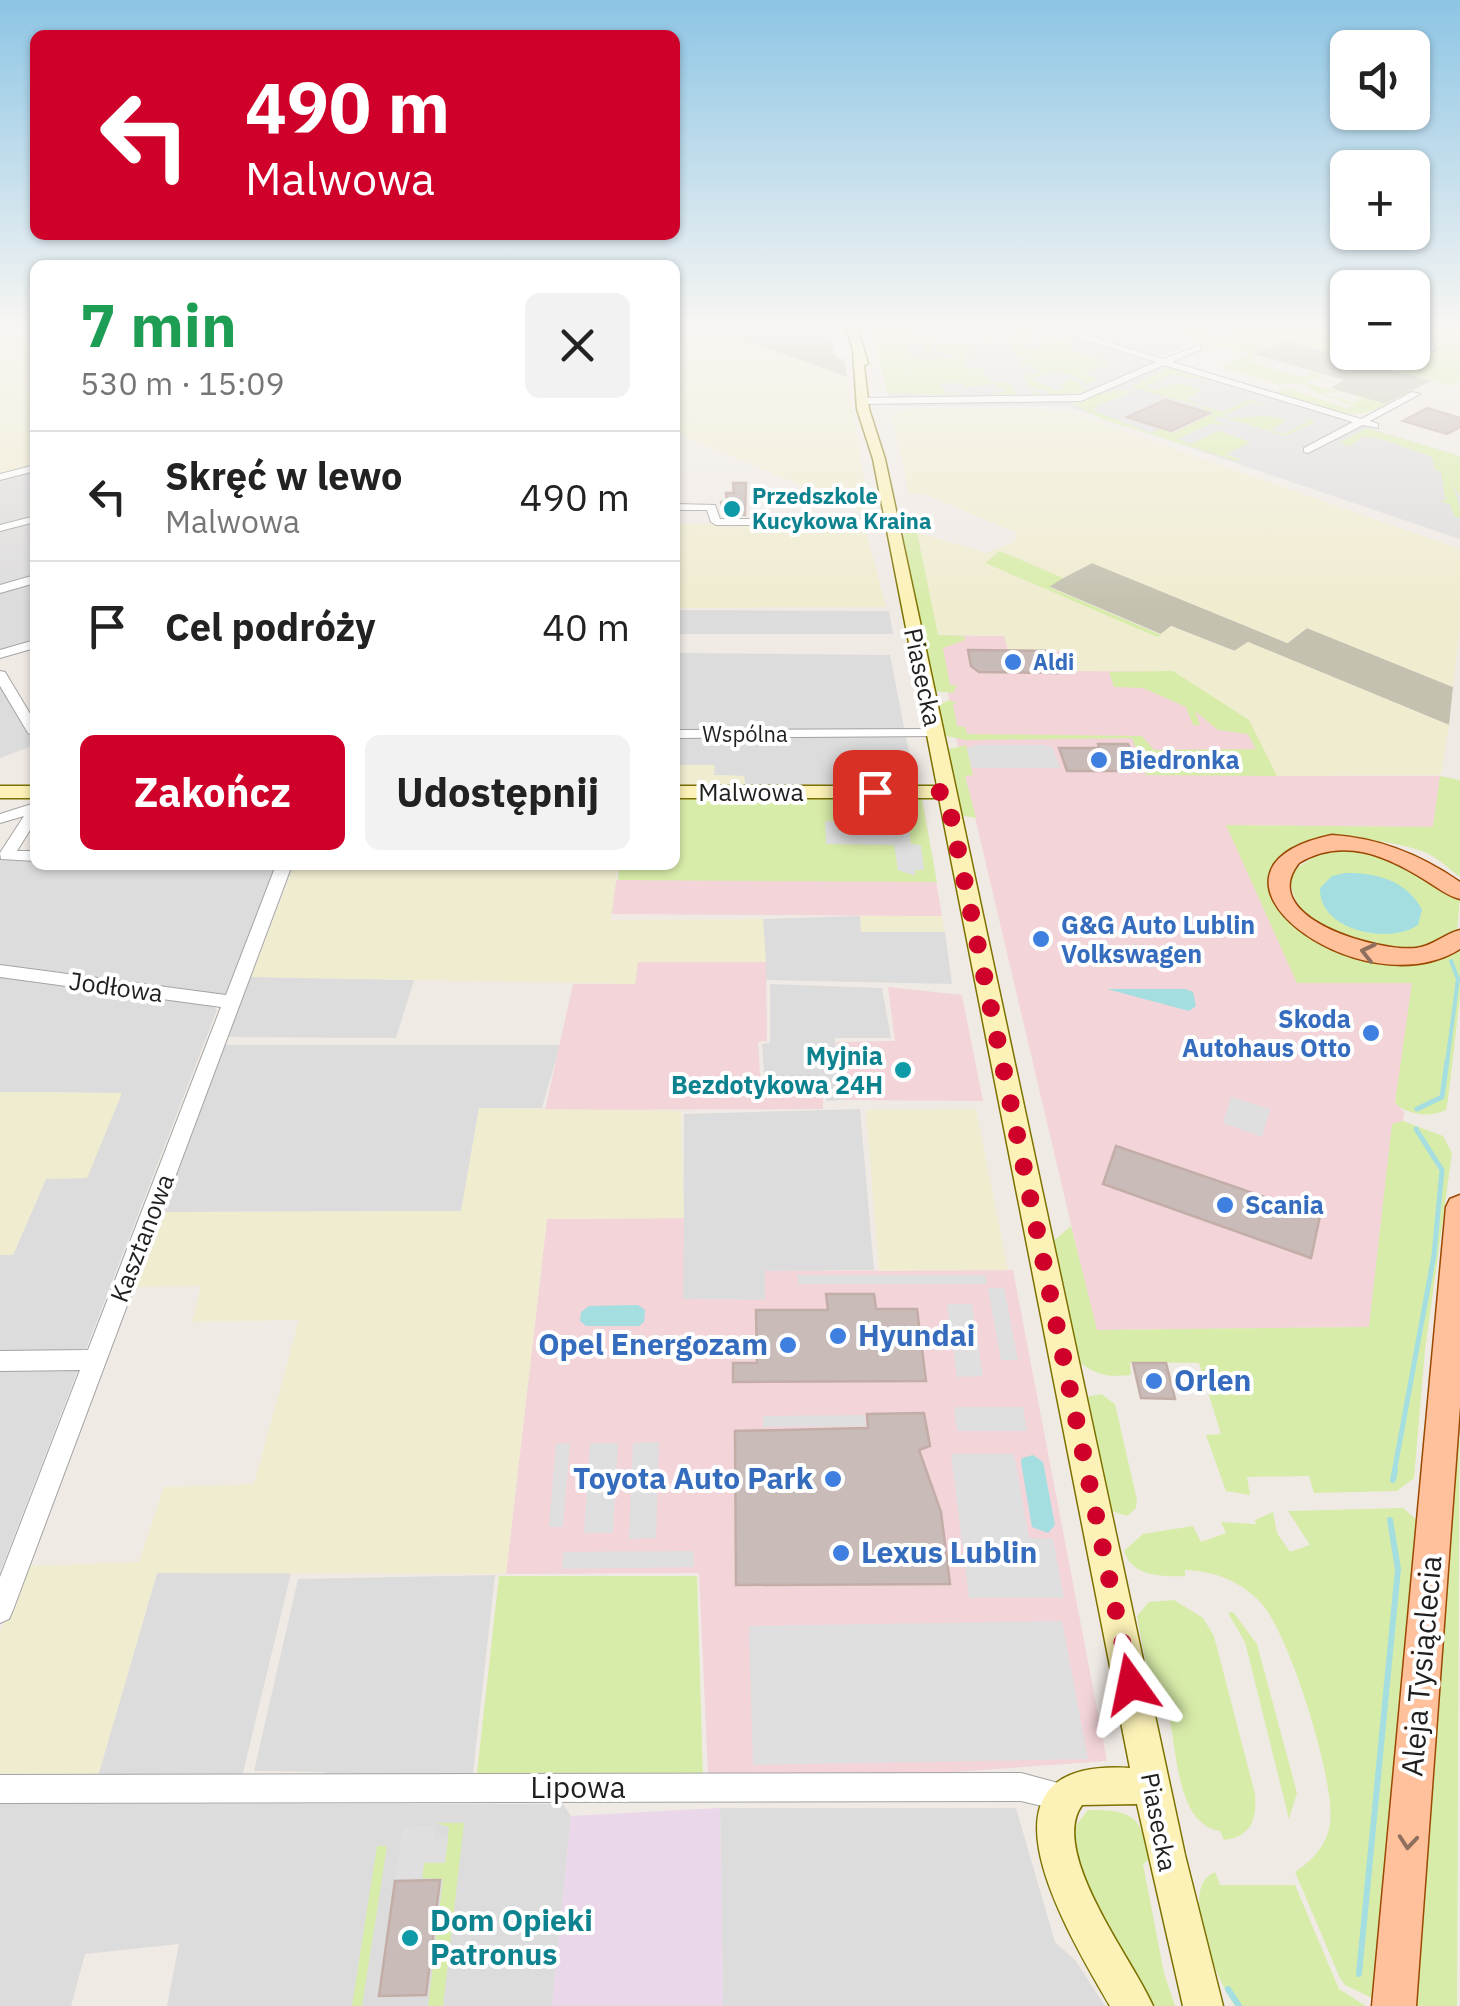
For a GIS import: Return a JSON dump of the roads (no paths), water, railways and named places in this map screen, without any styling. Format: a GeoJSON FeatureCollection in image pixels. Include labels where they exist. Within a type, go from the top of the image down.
{"type":"FeatureCollection","features":[{"type":"Feature","properties":{"kind":"main road"},"geometry":{"type":"LineString","coordinates":[[1459,892],[1402,856],[1354,845],[1306,850],[1290,859],[1280,877],[1284,899],[1299,918],[1321,935],[1355,949],[1418,956],[1438,952],[1460,938]]}},
{"type":"Feature","properties":{"kind":"main road","name":"Aleja Tysiąclecia"},"geometry":{"type":"LineString","coordinates":[[1394,2006],[1460,1207]]}},
{"type":"Feature","properties":{"kind":"street","name":"Piasecka"},"geometry":{"type":"LineString","coordinates":[[871,419],[1152,1786],[1186,1947],[1203,2006]]}},
{"type":"Feature","properties":{"kind":"street"},"geometry":{"type":"LineString","coordinates":[[1350,419],[1374,426]]}},
{"type":"Feature","properties":{"kind":"street"},"geometry":{"type":"LineString","coordinates":[[1308,450],[1368,419]]}},
{"type":"Feature","properties":{"kind":"street"},"geometry":{"type":"LineString","coordinates":[[0,477],[30,469]]}},
{"type":"Feature","properties":{"kind":"street"},"geometry":{"type":"LineString","coordinates":[[680,507],[711,507],[716,522],[891,522]]}},
{"type":"Feature","properties":{"kind":"street"},"geometry":{"type":"LineString","coordinates":[[0,528],[30,520]]}},
{"type":"Feature","properties":{"kind":"street"},"geometry":{"type":"LineString","coordinates":[[0,589],[30,580]]}},
{"type":"Feature","properties":{"kind":"street"},"geometry":{"type":"LineString","coordinates":[[0,654],[30,645]]}},
{"type":"Feature","properties":{"kind":"street"},"geometry":{"type":"LineString","coordinates":[[0,675],[30,725]]}},
{"type":"Feature","properties":{"kind":"street","name":"Wspólna"},"geometry":{"type":"LineString","coordinates":[[680,734],[935,734]]}},
{"type":"Feature","properties":{"kind":"street"},"geometry":{"type":"LineString","coordinates":[[0,792],[30,792]]}},
{"type":"Feature","properties":{"kind":"street","name":"Malwowa"},"geometry":{"type":"LineString","coordinates":[[680,792],[946,792]]}},
{"type":"Feature","properties":{"kind":"street"},"geometry":{"type":"LineString","coordinates":[[0,820],[30,811]]}},
{"type":"Feature","properties":{"kind":"street"},"geometry":{"type":"LineString","coordinates":[[30,817],[6,856],[30,856]]}},
{"type":"Feature","properties":{"kind":"street","name":"Kasztanowa"},"geometry":{"type":"LineString","coordinates":[[0,1610],[282,870]]}},
{"type":"Feature","properties":{"kind":"street","name":"Jodłowa"},"geometry":{"type":"LineString","coordinates":[[0,971],[232,1002]]}},
{"type":"Feature","properties":{"kind":"street"},"geometry":{"type":"LineString","coordinates":[[0,1360],[95,1360]]}},
{"type":"Feature","properties":{"kind":"street","name":"Lipowa"},"geometry":{"type":"LineString","coordinates":[[0,1789],[1021,1787],[1063,1796],[1080,1788],[1152,1786]]}},
{"type":"Feature","properties":{"kind":"street"},"geometry":{"type":"LineString","coordinates":[[1063,1796],[1057,1820],[1066,1881],[1087,1929],[1133,2006]]}},
{"type":"Feature","properties":{"kind":"street","name":"Piasecka"},"geometry":{"type":"LineString","coordinates":[[1186,1947],[1218,2006]]}},
{"type":"Feature","properties":{"kind":"water"},"geometry":{"type":"Polygon","coordinates":[[[1368,874],[1400,885],[1422,910],[1418,925],[1391,934],[1343,924],[1322,903],[1320,888],[1332,876],[1368,874]]]}},
{"type":"Feature","properties":{"kind":"water"},"geometry":{"type":"Polygon","coordinates":[[[1107,989],[1185,989],[1193,992],[1196,1006],[1189,1011],[1107,989]]]}},
{"type":"Feature","properties":{"kind":"water"},"geometry":{"type":"Polygon","coordinates":[[[638,1305],[645,1310],[644,1322],[639,1326],[586,1326],[580,1321],[581,1312],[589,1306],[638,1305]]]}},
{"type":"Feature","properties":{"kind":"water"},"geometry":{"type":"Polygon","coordinates":[[[1033,1455],[1043,1462],[1055,1525],[1048,1533],[1032,1527],[1021,1462],[1033,1455]]]}},
{"type":"Feature","properties":{"kind":"waterway"},"geometry":{"type":"LineString","coordinates":[[1447,1063],[1458,979],[1451,961]]}},
{"type":"Feature","properties":{"kind":"waterway"},"geometry":{"type":"LineString","coordinates":[[1417,1109],[1442,1097],[1447,1061]]}},
{"type":"Feature","properties":{"kind":"waterway"},"geometry":{"type":"LineString","coordinates":[[1394,1473],[1434,1255],[1442,1170],[1416,1129]]}},
{"type":"Feature","properties":{"kind":"waterway"},"geometry":{"type":"LineString","coordinates":[[1393,1480],[1395,1470]]}},
{"type":"Feature","properties":{"kind":"waterway"},"geometry":{"type":"LineString","coordinates":[[1359,1974],[1398,1569],[1390,1520]]}},
{"type":"Feature","properties":{"kind":"waterway"},"geometry":{"type":"LineString","coordinates":[[1228,1989],[1239,2006]]}},
{"type":"Feature","properties":{"kind":"place","name":"Przedszkole Kucykowa Kraina"},"geometry":{"type":"Point","coordinates":[732,509]}},
{"type":"Feature","properties":{"kind":"place","name":"Aldi"},"geometry":{"type":"Point","coordinates":[1013,662]}},
{"type":"Feature","properties":{"kind":"place","name":"Biedronka"},"geometry":{"type":"Point","coordinates":[1099,760]}},
{"type":"Feature","properties":{"kind":"place","name":"G&G Auto Lublin Volkswagen"},"geometry":{"type":"Point","coordinates":[1041,939]}},
{"type":"Feature","properties":{"kind":"place","name":"Skoda Autohaus Otto"},"geometry":{"type":"Point","coordinates":[1371,1033]}},
{"type":"Feature","properties":{"kind":"place","name":"Myjnia Bezdotykowa 24H"},"geometry":{"type":"Point","coordinates":[903,1070]}},
{"type":"Feature","properties":{"kind":"place","name":"Scania"},"geometry":{"type":"Point","coordinates":[1225,1205]}},
{"type":"Feature","properties":{"kind":"place","name":"Hyundai"},"geometry":{"type":"Point","coordinates":[838,1336]}},
{"type":"Feature","properties":{"kind":"place","name":"Opel Energozam"},"geometry":{"type":"Point","coordinates":[788,1345]}},
{"type":"Feature","properties":{"kind":"place","name":"Orlen"},"geometry":{"type":"Point","coordinates":[1154,1381]}},
{"type":"Feature","properties":{"kind":"place","name":"Toyota Auto Park"},"geometry":{"type":"Point","coordinates":[833,1479]}},
{"type":"Feature","properties":{"kind":"place","name":"Lexus Lublin"},"geometry":{"type":"Point","coordinates":[841,1553]}},
{"type":"Feature","properties":{"kind":"place","name":"Dom Opieki Patronus"},"geometry":{"type":"Point","coordinates":[410,1938]}}]}
